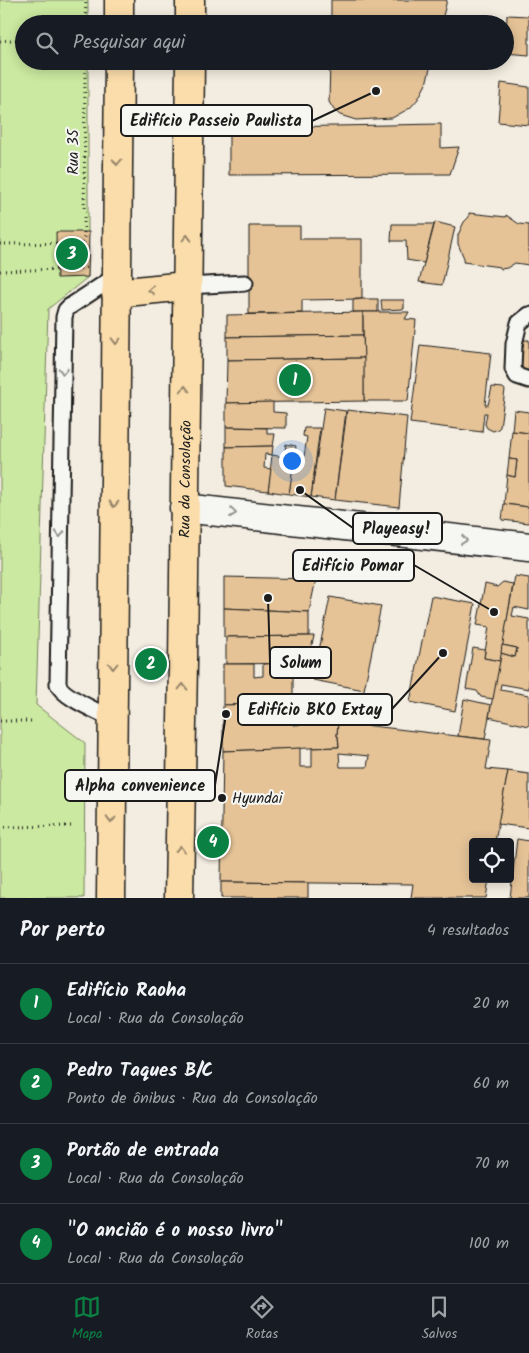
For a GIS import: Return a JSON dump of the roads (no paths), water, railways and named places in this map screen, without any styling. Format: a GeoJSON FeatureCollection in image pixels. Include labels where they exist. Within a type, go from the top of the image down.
{"type":"FeatureCollection","features":[{"type":"Feature","properties":{"kind":"main road"},"geometry":{"type":"LineString","coordinates":[[119,0],[119,15]]}},
{"type":"Feature","properties":{"kind":"main road"},"geometry":{"type":"LineString","coordinates":[[190,0],[190,15]]}},
{"type":"Feature","properties":{"kind":"main road"},"geometry":{"type":"LineString","coordinates":[[111,898],[119,70]]}},
{"type":"Feature","properties":{"kind":"main road","name":"Rua da Consolação"},"geometry":{"type":"LineString","coordinates":[[179,898],[190,70]]}},
{"type":"Feature","properties":{"kind":"main road"},"geometry":{"type":"LineString","coordinates":[[116,284],[186,286]]}},
{"type":"Feature","properties":{"kind":"street"},"geometry":{"type":"LineString","coordinates":[[184,508],[529,547]]}},
{"type":"Feature","properties":{"kind":"lane"},"geometry":{"type":"LineString","coordinates":[[186,286],[244,283]]}},
{"type":"Feature","properties":{"kind":"lane"},"geometry":{"type":"LineString","coordinates":[[112,719],[66,693],[58,684],[64,317],[69,307],[116,284]]}},
{"type":"Feature","properties":{"kind":"lane"},"geometry":{"type":"LineString","coordinates":[[529,315],[519,323],[514,344],[513,369],[517,376],[529,380]]}},
{"type":"Feature","properties":{"kind":"place","name":"Edifício Passeio Paulista"},"geometry":{"type":"Point","coordinates":[376,91]}},
{"type":"Feature","properties":{"kind":"place","name":"Portão de entrada"},"geometry":{"type":"Point","coordinates":[72,254]}},
{"type":"Feature","properties":{"kind":"place","name":"Edifício Raoha"},"geometry":{"type":"Point","coordinates":[295,380]}},
{"type":"Feature","properties":{"kind":"place","name":"Playeasy!"},"geometry":{"type":"Point","coordinates":[300,490]}},
{"type":"Feature","properties":{"kind":"place","name":"Solum"},"geometry":{"type":"Point","coordinates":[268,598]}},
{"type":"Feature","properties":{"kind":"place","name":"Edifício Pomar"},"geometry":{"type":"Point","coordinates":[494,612]}},
{"type":"Feature","properties":{"kind":"place","name":"Edifício BKO Extay"},"geometry":{"type":"Point","coordinates":[443,653]}},
{"type":"Feature","properties":{"kind":"place","name":"Pedro Taques B/C"},"geometry":{"type":"Point","coordinates":[151,664]}},
{"type":"Feature","properties":{"kind":"place","name":"Alpha convenience"},"geometry":{"type":"Point","coordinates":[226,714]}},
{"type":"Feature","properties":{"kind":"place","name":"Hyundai"},"geometry":{"type":"Point","coordinates":[222,798]}},
{"type":"Feature","properties":{"kind":"place","name":"\"O ancião é o nosso livro\""},"geometry":{"type":"Point","coordinates":[213,842]}}]}
